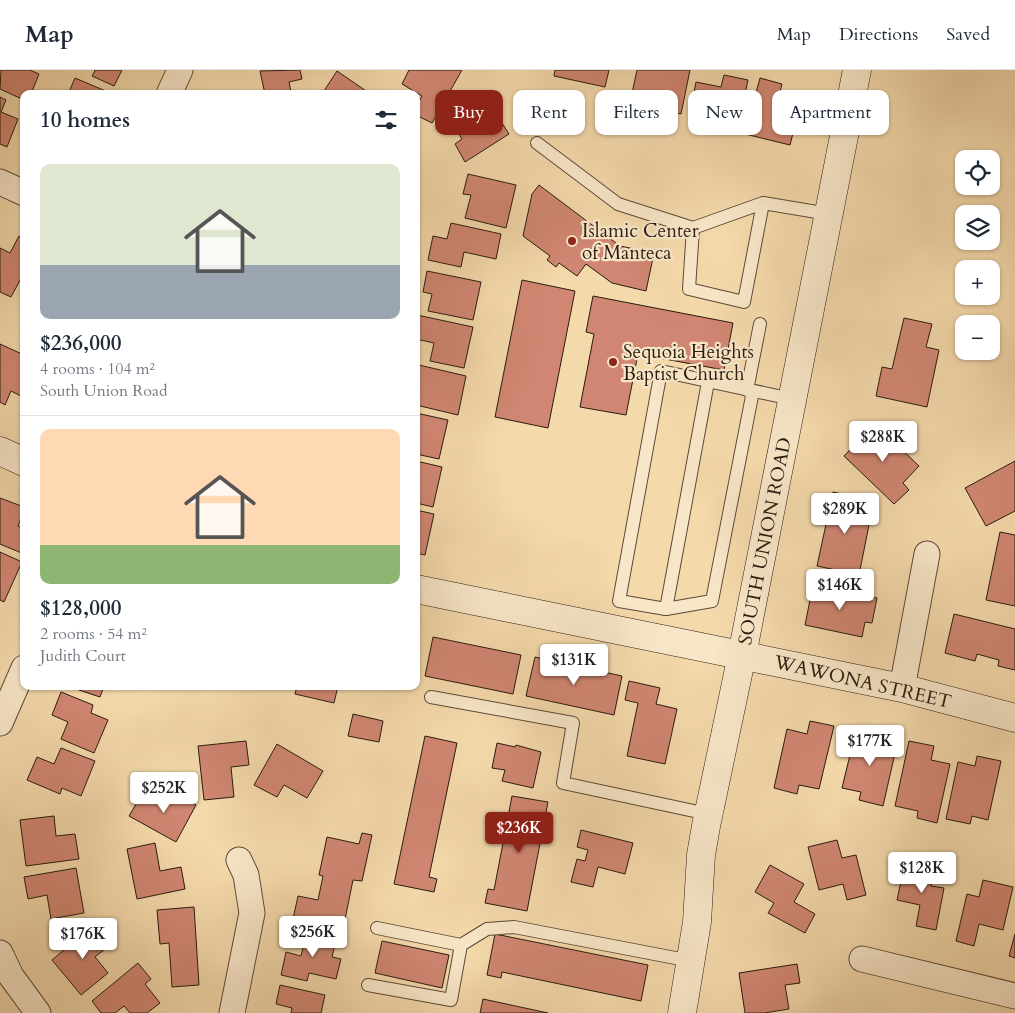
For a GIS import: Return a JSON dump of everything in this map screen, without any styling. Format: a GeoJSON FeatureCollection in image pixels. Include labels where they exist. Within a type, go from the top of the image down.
{"type":"FeatureCollection","features":[{"type":"Feature","properties":{"kind":"street"},"geometry":{"type":"LineString","coordinates":[[171,90],[180,70]]}},
{"type":"Feature","properties":{"kind":"street","name":"SOUTH UNION ROAD"},"geometry":{"type":"LineString","coordinates":[[682,1013],[697,922],[701,854],[708,814],[742,655],[857,70]]}},
{"type":"Feature","properties":{"kind":"street"},"geometry":{"type":"LineString","coordinates":[[0,182],[20,191]]}},
{"type":"Feature","properties":{"kind":"street"},"geometry":{"type":"LineString","coordinates":[[0,451],[20,460]]}},
{"type":"Feature","properties":{"kind":"street"},"geometry":{"type":"LineString","coordinates":[[902,688],[927,554]]}},
{"type":"Feature","properties":{"kind":"street","name":"WAWONA STREET"},"geometry":{"type":"LineString","coordinates":[[420,590],[902,688],[1015,718]]}},
{"type":"Feature","properties":{"kind":"street"},"geometry":{"type":"LineString","coordinates":[[0,723],[20,677]]}},
{"type":"Feature","properties":{"kind":"street"},"geometry":{"type":"LineString","coordinates":[[232,1013],[252,913],[246,875],[239,860]]}},
{"type":"Feature","properties":{"kind":"street"},"geometry":{"type":"LineString","coordinates":[[0,953],[11,976],[38,1013]]}},
{"type":"Feature","properties":{"kind":"street"},"geometry":{"type":"LineString","coordinates":[[862,959],[1015,996]]}},
{"type":"Feature","properties":{"kind":"lane"},"geometry":{"type":"LineString","coordinates":[[537,143],[618,204],[693,228],[763,203],[829,214]]}},
{"type":"Feature","properties":{"kind":"lane"},"geometry":{"type":"LineString","coordinates":[[693,228],[689,289],[744,302],[763,203]]}},
{"type":"Feature","properties":{"kind":"lane"},"geometry":{"type":"LineString","coordinates":[[760,324],[750,390],[712,602],[666,609],[619,601],[661,371],[708,382],[750,390],[792,399]]}},
{"type":"Feature","properties":{"kind":"lane"},"geometry":{"type":"LineString","coordinates":[[666,609],[708,382]]}},
{"type":"Feature","properties":{"kind":"lane"},"geometry":{"type":"LineString","coordinates":[[431,697],[573,723],[563,784],[708,814]]}},
{"type":"Feature","properties":{"kind":"lane"},"geometry":{"type":"LineString","coordinates":[[377,928],[461,945],[487,929],[514,927],[691,961]]}},
{"type":"Feature","properties":{"kind":"lane"},"geometry":{"type":"LineString","coordinates":[[368,985],[451,1000],[461,945]]}},
{"type":"Feature","properties":{"kind":"building"},"geometry":{"type":"Polygon","coordinates":[[[1,70],[30,70],[39,74],[33,90],[20,90],[20,98],[0,89],[1,70]]]}},
{"type":"Feature","properties":{"kind":"building"},"geometry":{"type":"Polygon","coordinates":[[[94,70],[122,70],[114,86],[92,76],[94,70]]]}},
{"type":"Feature","properties":{"kind":"building"},"geometry":{"type":"Polygon","coordinates":[[[300,70],[302,79],[289,82],[291,90],[264,90],[260,71],[300,70]]]}},
{"type":"Feature","properties":{"kind":"building"},"geometry":{"type":"Polygon","coordinates":[[[409,70],[462,70],[451,90],[435,90],[435,118],[432,123],[420,117],[420,99],[422,96],[420,95],[420,90],[412,90],[402,84],[409,70]]]}},
{"type":"Feature","properties":{"kind":"building"},"geometry":{"type":"Polygon","coordinates":[[[555,70],[609,70],[605,87],[554,76],[555,70]]]}},
{"type":"Feature","properties":{"kind":"building"},"geometry":{"type":"Polygon","coordinates":[[[637,70],[690,70],[681,114],[678,113],[678,90],[633,90],[637,70]]]}},
{"type":"Feature","properties":{"kind":"building"},"geometry":{"type":"Polygon","coordinates":[[[337,71],[365,90],[325,90],[337,71]]]}},
{"type":"Feature","properties":{"kind":"building"},"geometry":{"type":"Polygon","coordinates":[[[724,75],[748,80],[746,90],[694,90],[696,82],[721,87],[724,75]]]}},
{"type":"Feature","properties":{"kind":"building"},"geometry":{"type":"Polygon","coordinates":[[[75,78],[103,90],[70,90],[75,78]]]}},
{"type":"Feature","properties":{"kind":"building"},"geometry":{"type":"Polygon","coordinates":[[[760,78],[782,84],[780,90],[772,90],[772,135],[793,135],[790,145],[749,135],[762,135],[762,90],[757,90],[760,78]]]}},
{"type":"Feature","properties":{"kind":"building"},"geometry":{"type":"Polygon","coordinates":[[[0,97],[6,100],[1,112],[18,119],[7,147],[0,144],[0,97]]]}},
{"type":"Feature","properties":{"kind":"building"},"geometry":{"type":"Polygon","coordinates":[[[503,124],[509,134],[465,162],[455,144],[462,139],[460,135],[503,135],[503,124]]]}},
{"type":"Feature","properties":{"kind":"building"},"geometry":{"type":"Polygon","coordinates":[[[468,174],[516,185],[506,228],[465,218],[471,195],[463,194],[468,174]]]}},
{"type":"Feature","properties":{"kind":"building","name":"Islamic Center of Manteca"},"geometry":{"type":"Polygon","coordinates":[[[539,185],[620,246],[654,253],[646,291],[612,283],[586,264],[577,276],[559,263],[556,267],[547,260],[550,256],[523,236],[532,194],[539,185]]]}},
{"type":"Feature","properties":{"kind":"building"},"geometry":{"type":"Polygon","coordinates":[[[451,223],[501,234],[496,259],[464,252],[461,267],[428,260],[433,236],[447,239],[451,223]]]}},
{"type":"Feature","properties":{"kind":"building"},"geometry":{"type":"Polygon","coordinates":[[[19,236],[20,280],[11,297],[0,292],[0,248],[10,253],[19,236]]]}},
{"type":"Feature","properties":{"kind":"building"},"geometry":{"type":"Polygon","coordinates":[[[427,271],[481,282],[473,320],[428,311],[432,294],[423,292],[427,271]]]}},
{"type":"Feature","properties":{"kind":"building"},"geometry":{"type":"Polygon","coordinates":[[[522,280],[575,291],[548,428],[495,417],[522,280]]]}},
{"type":"Feature","properties":{"kind":"building","name":"Sequoia Heights Baptist Church"},"geometry":{"type":"Polygon","coordinates":[[[593,296],[733,323],[724,370],[638,354],[626,415],[580,407],[594,334],[586,332],[593,296]]]}},
{"type":"Feature","properties":{"kind":"building"},"geometry":{"type":"Polygon","coordinates":[[[420,316],[473,327],[464,368],[430,361],[434,343],[420,340],[420,316]]]}},
{"type":"Feature","properties":{"kind":"building"},"geometry":{"type":"Polygon","coordinates":[[[904,318],[932,324],[926,347],[939,350],[927,407],[876,396],[882,367],[892,369],[904,318]]]}},
{"type":"Feature","properties":{"kind":"building"},"geometry":{"type":"Polygon","coordinates":[[[0,344],[20,353],[20,396],[11,391],[5,405],[0,402],[0,344]]]}},
{"type":"Feature","properties":{"kind":"building"},"geometry":{"type":"Polygon","coordinates":[[[420,365],[466,376],[458,415],[420,406],[420,365]]]}},
{"type":"Feature","properties":{"kind":"building"},"geometry":{"type":"Polygon","coordinates":[[[420,414],[448,420],[439,459],[420,455],[420,414]]]}},
{"type":"Feature","properties":{"kind":"building"},"geometry":{"type":"Polygon","coordinates":[[[875,424],[919,466],[903,483],[909,490],[894,504],[844,456],[875,424]]]}},
{"type":"Feature","properties":{"kind":"building"},"geometry":{"type":"Polygon","coordinates":[[[1015,461],[1015,511],[986,526],[965,488],[1015,461]]]}},
{"type":"Feature","properties":{"kind":"building"},"geometry":{"type":"Polygon","coordinates":[[[420,462],[442,467],[433,507],[420,504],[420,462]]]}},
{"type":"Feature","properties":{"kind":"building"},"geometry":{"type":"Polygon","coordinates":[[[833,492],[855,497],[854,501],[873,505],[859,575],[817,566],[833,492]]]}},
{"type":"Feature","properties":{"kind":"building"},"geometry":{"type":"Polygon","coordinates":[[[0,498],[20,506],[20,521],[18,526],[20,527],[20,552],[0,544],[0,498]]]}},
{"type":"Feature","properties":{"kind":"building"},"geometry":{"type":"Polygon","coordinates":[[[420,511],[434,514],[425,555],[420,554],[420,511]]]}},
{"type":"Feature","properties":{"kind":"building"},"geometry":{"type":"Polygon","coordinates":[[[1000,532],[1015,535],[1015,606],[986,600],[1000,532]]]}},
{"type":"Feature","properties":{"kind":"building"},"geometry":{"type":"Polygon","coordinates":[[[0,552],[20,561],[20,566],[4,602],[0,600],[0,552]]]}},
{"type":"Feature","properties":{"kind":"building"},"geometry":{"type":"Polygon","coordinates":[[[813,585],[877,598],[872,623],[865,622],[862,637],[805,625],[813,585]]]}},
{"type":"Feature","properties":{"kind":"building"},"geometry":{"type":"Polygon","coordinates":[[[954,614],[1015,629],[1015,670],[998,666],[999,660],[977,654],[975,661],[945,653],[954,614]]]}},
{"type":"Feature","properties":{"kind":"building"},"geometry":{"type":"Polygon","coordinates":[[[433,637],[521,655],[513,694],[425,676],[433,637]]]}},
{"type":"Feature","properties":{"kind":"building"},"geometry":{"type":"Polygon","coordinates":[[[535,657],[622,676],[614,715],[526,696],[535,657]]]}},
{"type":"Feature","properties":{"kind":"building"},"geometry":{"type":"Polygon","coordinates":[[[629,681],[660,688],[656,704],[677,709],[665,764],[627,756],[638,703],[625,700],[629,681]]]}},
{"type":"Feature","properties":{"kind":"building"},"geometry":{"type":"Polygon","coordinates":[[[79,690],[103,690],[100,697],[79,690]]]}},
{"type":"Feature","properties":{"kind":"building"},"geometry":{"type":"Polygon","coordinates":[[[296,690],[337,690],[334,703],[295,694],[296,690]]]}},
{"type":"Feature","properties":{"kind":"building"},"geometry":{"type":"Polygon","coordinates":[[[61,692],[93,705],[91,713],[108,720],[94,753],[61,739],[68,722],[52,715],[61,692]]]}},
{"type":"Feature","properties":{"kind":"building"},"geometry":{"type":"Polygon","coordinates":[[[353,714],[383,721],[379,742],[348,736],[353,714]]]}},
{"type":"Feature","properties":{"kind":"building"},"geometry":{"type":"Polygon","coordinates":[[[810,721],[834,726],[819,789],[799,785],[797,794],[774,788],[787,729],[807,734],[810,721]]]}},
{"type":"Feature","properties":{"kind":"building"},"geometry":{"type":"Polygon","coordinates":[[[856,730],[898,740],[883,806],[859,800],[861,792],[842,788],[856,730]]]}},
{"type":"Feature","properties":{"kind":"building"},"geometry":{"type":"Polygon","coordinates":[[[425,736],[457,743],[429,877],[437,879],[434,892],[394,884],[425,736]]]}},
{"type":"Feature","properties":{"kind":"building"},"geometry":{"type":"Polygon","coordinates":[[[246,741],[249,765],[231,767],[234,797],[204,800],[198,746],[246,741]]]}},
{"type":"Feature","properties":{"kind":"building"},"geometry":{"type":"Polygon","coordinates":[[[909,741],[934,746],[931,760],[950,764],[937,823],[917,818],[918,811],[895,806],[909,741]]]}},
{"type":"Feature","properties":{"kind":"building"},"geometry":{"type":"Polygon","coordinates":[[[497,743],[515,747],[516,745],[541,752],[533,788],[502,781],[505,770],[492,768],[497,743]]]}},
{"type":"Feature","properties":{"kind":"building"},"geometry":{"type":"Polygon","coordinates":[[[277,744],[323,771],[307,798],[284,785],[277,797],[254,785],[277,744]]]}},
{"type":"Feature","properties":{"kind":"building"},"geometry":{"type":"Polygon","coordinates":[[[61,748],[95,761],[81,796],[62,788],[60,794],[27,780],[37,757],[54,764],[61,748]]]}},
{"type":"Feature","properties":{"kind":"building"},"geometry":{"type":"Polygon","coordinates":[[[977,756],[1001,761],[988,820],[972,816],[970,824],[946,819],[958,762],[975,766],[977,756]]]}},
{"type":"Feature","properties":{"kind":"building"},"geometry":{"type":"Polygon","coordinates":[[[169,790],[196,805],[176,842],[129,816],[142,794],[161,805],[169,790]]]}},
{"type":"Feature","properties":{"kind":"building"},"geometry":{"type":"Polygon","coordinates":[[[512,796],[548,802],[527,911],[485,903],[488,889],[494,890],[512,796]]]}},
{"type":"Feature","properties":{"kind":"building"},"geometry":{"type":"Polygon","coordinates":[[[54,816],[56,836],[75,834],[79,859],[26,866],[20,820],[54,816]]]}},
{"type":"Feature","properties":{"kind":"building"},"geometry":{"type":"Polygon","coordinates":[[[581,830],[633,843],[625,874],[598,867],[593,887],[571,882],[577,859],[585,861],[588,850],[577,847],[581,830]]]}},
{"type":"Feature","properties":{"kind":"building"},"geometry":{"type":"Polygon","coordinates":[[[362,833],[372,835],[362,881],[353,880],[343,929],[293,919],[298,896],[318,900],[323,876],[319,875],[327,837],[359,844],[362,833]]]}},
{"type":"Feature","properties":{"kind":"building"},"geometry":{"type":"Polygon","coordinates":[[[837,840],[842,858],[856,855],[866,895],[847,900],[843,884],[819,890],[808,847],[837,840]]]}},
{"type":"Feature","properties":{"kind":"building"},"geometry":{"type":"Polygon","coordinates":[[[155,843],[160,871],[181,867],[185,889],[137,899],[127,849],[155,843]]]}},
{"type":"Feature","properties":{"kind":"building"},"geometry":{"type":"Polygon","coordinates":[[[905,862],[935,868],[931,886],[944,888],[936,930],[916,926],[920,905],[897,900],[905,862]]]}},
{"type":"Feature","properties":{"kind":"building"},"geometry":{"type":"Polygon","coordinates":[[[770,865],[804,884],[794,902],[815,914],[805,933],[768,913],[774,903],[755,892],[770,865]]]}},
{"type":"Feature","properties":{"kind":"building"},"geometry":{"type":"Polygon","coordinates":[[[76,868],[84,913],[51,919],[47,895],[28,899],[24,877],[76,868]]]}},
{"type":"Feature","properties":{"kind":"building"},"geometry":{"type":"Polygon","coordinates":[[[983,880],[1013,887],[1003,930],[979,924],[974,946],[956,941],[967,894],[979,897],[983,880]]]}},
{"type":"Feature","properties":{"kind":"building"},"geometry":{"type":"Polygon","coordinates":[[[194,907],[199,985],[172,987],[169,943],[160,944],[157,910],[194,907]]]}},
{"type":"Feature","properties":{"kind":"building"},"geometry":{"type":"Polygon","coordinates":[[[93,925],[110,945],[95,957],[108,973],[81,995],[52,960],[93,925]]]}},
{"type":"Feature","properties":{"kind":"building"},"geometry":{"type":"Polygon","coordinates":[[[307,930],[337,936],[332,957],[341,959],[336,979],[309,973],[307,981],[281,975],[286,952],[301,956],[307,930]]]}},
{"type":"Feature","properties":{"kind":"building"},"geometry":{"type":"Polygon","coordinates":[[[495,934],[648,965],[641,1001],[502,972],[501,978],[487,975],[495,934]]]}},
{"type":"Feature","properties":{"kind":"building"},"geometry":{"type":"Polygon","coordinates":[[[1015,934],[1015,958],[1009,956],[1015,934]]]}},
{"type":"Feature","properties":{"kind":"building"},"geometry":{"type":"Polygon","coordinates":[[[382,941],[449,955],[442,988],[375,973],[382,941]]]}},
{"type":"Feature","properties":{"kind":"building"},"geometry":{"type":"Polygon","coordinates":[[[138,963],[151,979],[145,984],[160,1003],[147,1013],[130,1013],[124,1006],[115,1013],[101,1013],[92,1001],[138,963]]]}},
{"type":"Feature","properties":{"kind":"building"},"geometry":{"type":"Polygon","coordinates":[[[797,964],[800,983],[785,985],[789,1009],[764,1013],[745,1013],[739,973],[797,964]]]}},
{"type":"Feature","properties":{"kind":"building"},"geometry":{"type":"Polygon","coordinates":[[[280,985],[325,995],[321,1013],[291,1013],[292,1008],[276,1004],[280,985]]]}},
{"type":"Feature","properties":{"kind":"building"},"geometry":{"type":"Polygon","coordinates":[[[483,999],[548,1013],[480,1013],[483,999]]]}},
{"type":"Feature","properties":{"kind":"place","name":"Islamic Center of Manteca"},"geometry":{"type":"Point","coordinates":[572,241]}},
{"type":"Feature","properties":{"kind":"place","name":"Sequoia Heights Baptist Church"},"geometry":{"type":"Point","coordinates":[613,362]}}]}
